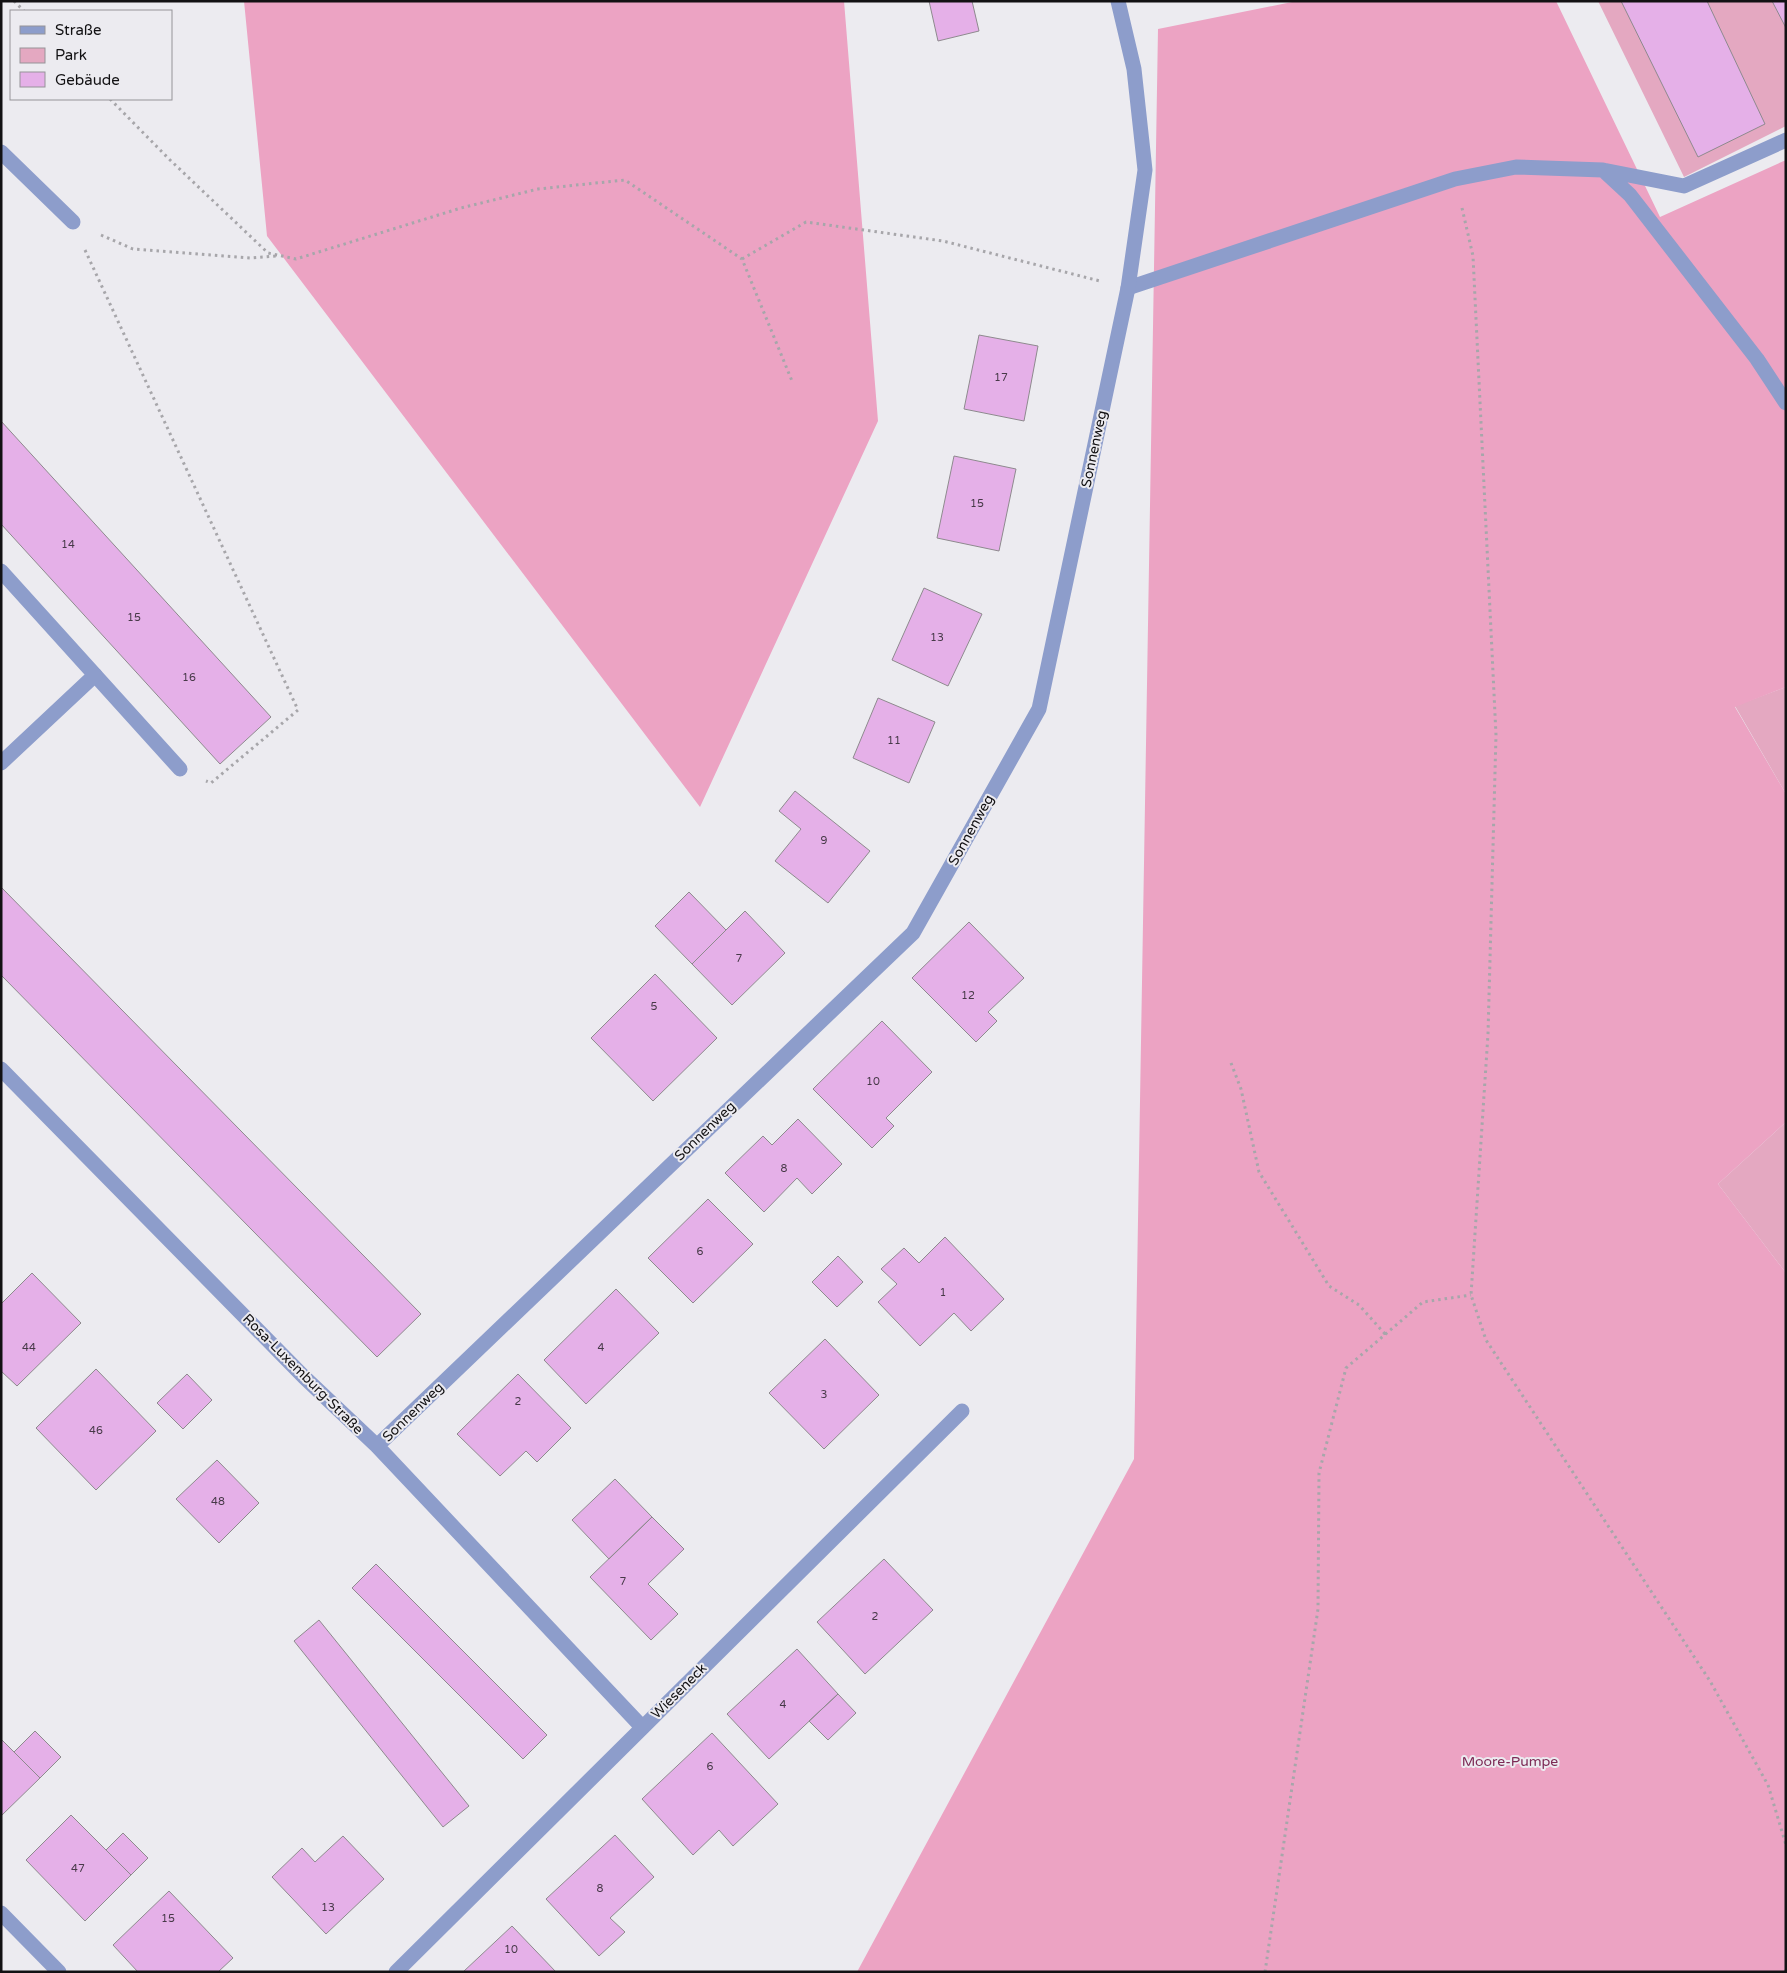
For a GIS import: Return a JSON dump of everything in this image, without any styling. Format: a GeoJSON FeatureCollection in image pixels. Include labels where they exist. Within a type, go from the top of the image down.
{"type":"FeatureCollection","features":[{"type":"Feature","properties":{"kind":"street","name":"Sonnenweg"},"geometry":{"type":"LineString","coordinates":[[377,1446],[913,933],[1039,709],[1128,288],[1145,170],[1134,69],[1118,1]]}},
{"type":"Feature","properties":{"kind":"street"},"geometry":{"type":"LineString","coordinates":[[1128,288],[1455,178],[1516,167],[1603,170],[1684,186],[1786,140]]}},
{"type":"Feature","properties":{"kind":"street"},"geometry":{"type":"LineString","coordinates":[[1,152],[73,222]]}},
{"type":"Feature","properties":{"kind":"street"},"geometry":{"type":"LineString","coordinates":[[1603,170],[1630,195],[1757,358],[1786,403]]}},
{"type":"Feature","properties":{"kind":"street"},"geometry":{"type":"LineString","coordinates":[[1,571],[180,768]]}},
{"type":"Feature","properties":{"kind":"street"},"geometry":{"type":"LineString","coordinates":[[1,763],[95,675]]}},
{"type":"Feature","properties":{"kind":"street","name":"Rosa-Luxemburg-Straße"},"geometry":{"type":"LineString","coordinates":[[1,1069],[304,1377],[377,1446],[642,1727]]}},
{"type":"Feature","properties":{"kind":"street","name":"Wieseneck"},"geometry":{"type":"LineString","coordinates":[[396,1972],[962,1411]]}},
{"type":"Feature","properties":{"kind":"street"},"geometry":{"type":"LineString","coordinates":[[1,1913],[59,1972]]}},
{"type":"Feature","properties":{"kind":"path"},"geometry":{"type":"LineString","coordinates":[[14,1],[23,10]]}},
{"type":"Feature","properties":{"kind":"path"},"geometry":{"type":"LineString","coordinates":[[111,100],[169,159],[261,247],[268,253],[296,259],[461,208],[538,189],[625,180],[742,259],[792,380]]}},
{"type":"Feature","properties":{"kind":"path"},"geometry":{"type":"LineString","coordinates":[[1455,178],[1473,256],[1496,735],[1488,1034],[1471,1295],[1486,1340],[1710,1681],[1768,1785],[1786,1845]]}},
{"type":"Feature","properties":{"kind":"path"},"geometry":{"type":"LineString","coordinates":[[73,222],[133,249],[251,258],[278,256]]}},
{"type":"Feature","properties":{"kind":"path"},"geometry":{"type":"LineString","coordinates":[[73,222],[298,710],[211,783],[180,768]]}},
{"type":"Feature","properties":{"kind":"path"},"geometry":{"type":"LineString","coordinates":[[742,259],[806,222],[943,241],[1128,288]]}},
{"type":"Feature","properties":{"kind":"path"},"geometry":{"type":"LineString","coordinates":[[1231,1063],[1242,1089],[1259,1172],[1329,1286],[1359,1305],[1385,1334]]}},
{"type":"Feature","properties":{"kind":"path"},"geometry":{"type":"LineString","coordinates":[[1265,1972],[1318,1609],[1319,1474],[1346,1368],[1423,1302],[1471,1295]]}},
{"type":"Feature","properties":{"kind":"green space"},"geometry":{"type":"Polygon","coordinates":[[[244,1],[844,1],[878,421],[700,807],[267,236],[244,1]]]}},
{"type":"Feature","properties":{"kind":"green space","name":"Moore-Pumpe"},"geometry":{"type":"Polygon","coordinates":[[[1297,1],[1556,1],[1660,217],[1786,160],[1786,687],[1735,707],[1786,794],[1786,1122],[1718,1184],[1786,1273],[1786,1972],[857,1972],[1134,1459],[1158,29],[1297,1]]]}},
{"type":"Feature","properties":{"kind":"green space"},"geometry":{"type":"Polygon","coordinates":[[[1598,1],[1786,1],[1786,126],[1684,177],[1598,1]]]}},
{"type":"Feature","properties":{"kind":"green space"},"geometry":{"type":"Polygon","coordinates":[[[1786,687],[1786,794],[1735,706],[1786,687]]]}},
{"type":"Feature","properties":{"kind":"green space"},"geometry":{"type":"Polygon","coordinates":[[[1786,1122],[1786,1273],[1718,1184],[1786,1122]]]}},
{"type":"Feature","properties":{"kind":"building"},"geometry":{"type":"Polygon","coordinates":[[[929,1],[972,1],[979,31],[938,41],[929,1]]]}},
{"type":"Feature","properties":{"kind":"building"},"geometry":{"type":"Polygon","coordinates":[[[1621,1],[1707,1],[1765,124],[1698,157],[1621,1]]]}},
{"type":"Feature","properties":{"kind":"building"},"geometry":{"type":"Polygon","coordinates":[[[1772,1],[1786,1],[1786,28],[1772,1]]]}},
{"type":"Feature","properties":{"kind":"building"},"geometry":{"type":"Polygon","coordinates":[[[979,335],[1038,346],[1024,421],[964,409],[979,335]]]}},
{"type":"Feature","properties":{"kind":"building"},"geometry":{"type":"Polygon","coordinates":[[[1,421],[271,717],[220,764],[1,524],[1,421]]]}},
{"type":"Feature","properties":{"kind":"building"},"geometry":{"type":"Polygon","coordinates":[[[954,456],[1016,469],[999,551],[937,538],[954,456]]]}},
{"type":"Feature","properties":{"kind":"building"},"geometry":{"type":"Polygon","coordinates":[[[924,588],[982,614],[948,686],[892,660],[924,588]]]}},
{"type":"Feature","properties":{"kind":"building"},"geometry":{"type":"Polygon","coordinates":[[[878,698],[935,722],[909,783],[853,758],[878,698]]]}},
{"type":"Feature","properties":{"kind":"building"},"geometry":{"type":"Polygon","coordinates":[[[795,791],[870,851],[828,903],[775,861],[801,829],[779,811],[795,791]]]}},
{"type":"Feature","properties":{"kind":"building"},"geometry":{"type":"Polygon","coordinates":[[[1,887],[421,1314],[377,1357],[1,975],[1,887]]]}},
{"type":"Feature","properties":{"kind":"building"},"geometry":{"type":"Polygon","coordinates":[[[689,892],[726,930],[692,964],[655,926],[689,892]]]}},
{"type":"Feature","properties":{"kind":"building"},"geometry":{"type":"Polygon","coordinates":[[[745,911],[785,953],[732,1005],[692,964],[745,911]]]}},
{"type":"Feature","properties":{"kind":"building"},"geometry":{"type":"Polygon","coordinates":[[[969,922],[1024,978],[988,1012],[997,1021],[976,1042],[912,978],[969,922]]]}},
{"type":"Feature","properties":{"kind":"building"},"geometry":{"type":"Polygon","coordinates":[[[655,974],[717,1038],[653,1101],[591,1038],[655,974]]]}},
{"type":"Feature","properties":{"kind":"building"},"geometry":{"type":"Polygon","coordinates":[[[882,1021],[932,1072],[886,1118],[894,1126],[872,1148],[813,1089],[882,1021]]]}},
{"type":"Feature","properties":{"kind":"building"},"geometry":{"type":"Polygon","coordinates":[[[798,1119],[842,1164],[812,1194],[797,1178],[764,1212],[725,1173],[763,1136],[772,1145],[798,1119]]]}},
{"type":"Feature","properties":{"kind":"building"},"geometry":{"type":"Polygon","coordinates":[[[708,1199],[753,1244],[693,1303],[648,1258],[708,1199]]]}},
{"type":"Feature","properties":{"kind":"building"},"geometry":{"type":"Polygon","coordinates":[[[945,1237],[1004,1299],[971,1331],[954,1313],[920,1346],[878,1302],[897,1284],[881,1269],[904,1248],[919,1263],[945,1237]]]}},
{"type":"Feature","properties":{"kind":"building"},"geometry":{"type":"Polygon","coordinates":[[[838,1256],[863,1282],[837,1307],[812,1282],[838,1256]]]}},
{"type":"Feature","properties":{"kind":"building"},"geometry":{"type":"Polygon","coordinates":[[[32,1273],[81,1323],[17,1386],[1,1371],[1,1304],[32,1273]]]}},
{"type":"Feature","properties":{"kind":"building"},"geometry":{"type":"Polygon","coordinates":[[[616,1289],[659,1333],[586,1404],[544,1360],[616,1289]]]}},
{"type":"Feature","properties":{"kind":"building"},"geometry":{"type":"Polygon","coordinates":[[[825,1339],[879,1395],[824,1449],[769,1393],[825,1339]]]}},
{"type":"Feature","properties":{"kind":"building"},"geometry":{"type":"Polygon","coordinates":[[[96,1369],[156,1431],[96,1490],[36,1428],[96,1369]]]}},
{"type":"Feature","properties":{"kind":"building"},"geometry":{"type":"Polygon","coordinates":[[[187,1374],[212,1400],[183,1429],[157,1403],[187,1374]]]}},
{"type":"Feature","properties":{"kind":"building"},"geometry":{"type":"Polygon","coordinates":[[[518,1374],[571,1428],[537,1462],[526,1451],[500,1476],[457,1434],[518,1374]]]}},
{"type":"Feature","properties":{"kind":"building"},"geometry":{"type":"Polygon","coordinates":[[[217,1460],[259,1503],[219,1543],[176,1499],[217,1460]]]}},
{"type":"Feature","properties":{"kind":"building"},"geometry":{"type":"Polygon","coordinates":[[[615,1479],[652,1517],[609,1559],[572,1520],[615,1479]]]}},
{"type":"Feature","properties":{"kind":"building"},"geometry":{"type":"Polygon","coordinates":[[[652,1517],[684,1549],[648,1584],[678,1614],[651,1640],[590,1577],[652,1517]]]}},
{"type":"Feature","properties":{"kind":"building"},"geometry":{"type":"Polygon","coordinates":[[[884,1559],[933,1610],[865,1674],[817,1622],[884,1559]]]}},
{"type":"Feature","properties":{"kind":"building"},"geometry":{"type":"Polygon","coordinates":[[[376,1564],[547,1735],[523,1759],[352,1588],[376,1564]]]}},
{"type":"Feature","properties":{"kind":"building"},"geometry":{"type":"Polygon","coordinates":[[[319,1620],[469,1806],[443,1827],[294,1641],[319,1620]]]}},
{"type":"Feature","properties":{"kind":"building"},"geometry":{"type":"Polygon","coordinates":[[[797,1649],[838,1694],[769,1759],[727,1714],[797,1649]]]}},
{"type":"Feature","properties":{"kind":"building"},"geometry":{"type":"Polygon","coordinates":[[[838,1694],[856,1713],[828,1740],[809,1721],[838,1694]]]}},
{"type":"Feature","properties":{"kind":"building"},"geometry":{"type":"Polygon","coordinates":[[[35,1731],[61,1757],[40,1778],[14,1752],[35,1731]]]}},
{"type":"Feature","properties":{"kind":"building"},"geometry":{"type":"Polygon","coordinates":[[[712,1733],[778,1804],[733,1846],[719,1830],[693,1855],[642,1799],[712,1733]]]}},
{"type":"Feature","properties":{"kind":"building"},"geometry":{"type":"Polygon","coordinates":[[[1,1739],[40,1778],[1,1816],[1,1739]]]}},
{"type":"Feature","properties":{"kind":"building"},"geometry":{"type":"Polygon","coordinates":[[[71,1815],[131,1875],[85,1921],[26,1860],[71,1815]]]}},
{"type":"Feature","properties":{"kind":"building"},"geometry":{"type":"Polygon","coordinates":[[[123,1833],[148,1858],[131,1875],[106,1850],[123,1833]]]}},
{"type":"Feature","properties":{"kind":"building"},"geometry":{"type":"Polygon","coordinates":[[[615,1835],[654,1877],[610,1918],[625,1932],[599,1956],[546,1899],[615,1835]]]}},
{"type":"Feature","properties":{"kind":"building"},"geometry":{"type":"Polygon","coordinates":[[[343,1836],[384,1879],[326,1934],[272,1877],[302,1848],[315,1862],[343,1836]]]}},
{"type":"Feature","properties":{"kind":"building"},"geometry":{"type":"Polygon","coordinates":[[[169,1891],[233,1958],[218,1972],[138,1972],[113,1945],[169,1891]]]}},
{"type":"Feature","properties":{"kind":"building"},"geometry":{"type":"Polygon","coordinates":[[[512,1926],[556,1972],[463,1972],[512,1926]]]}}]}
